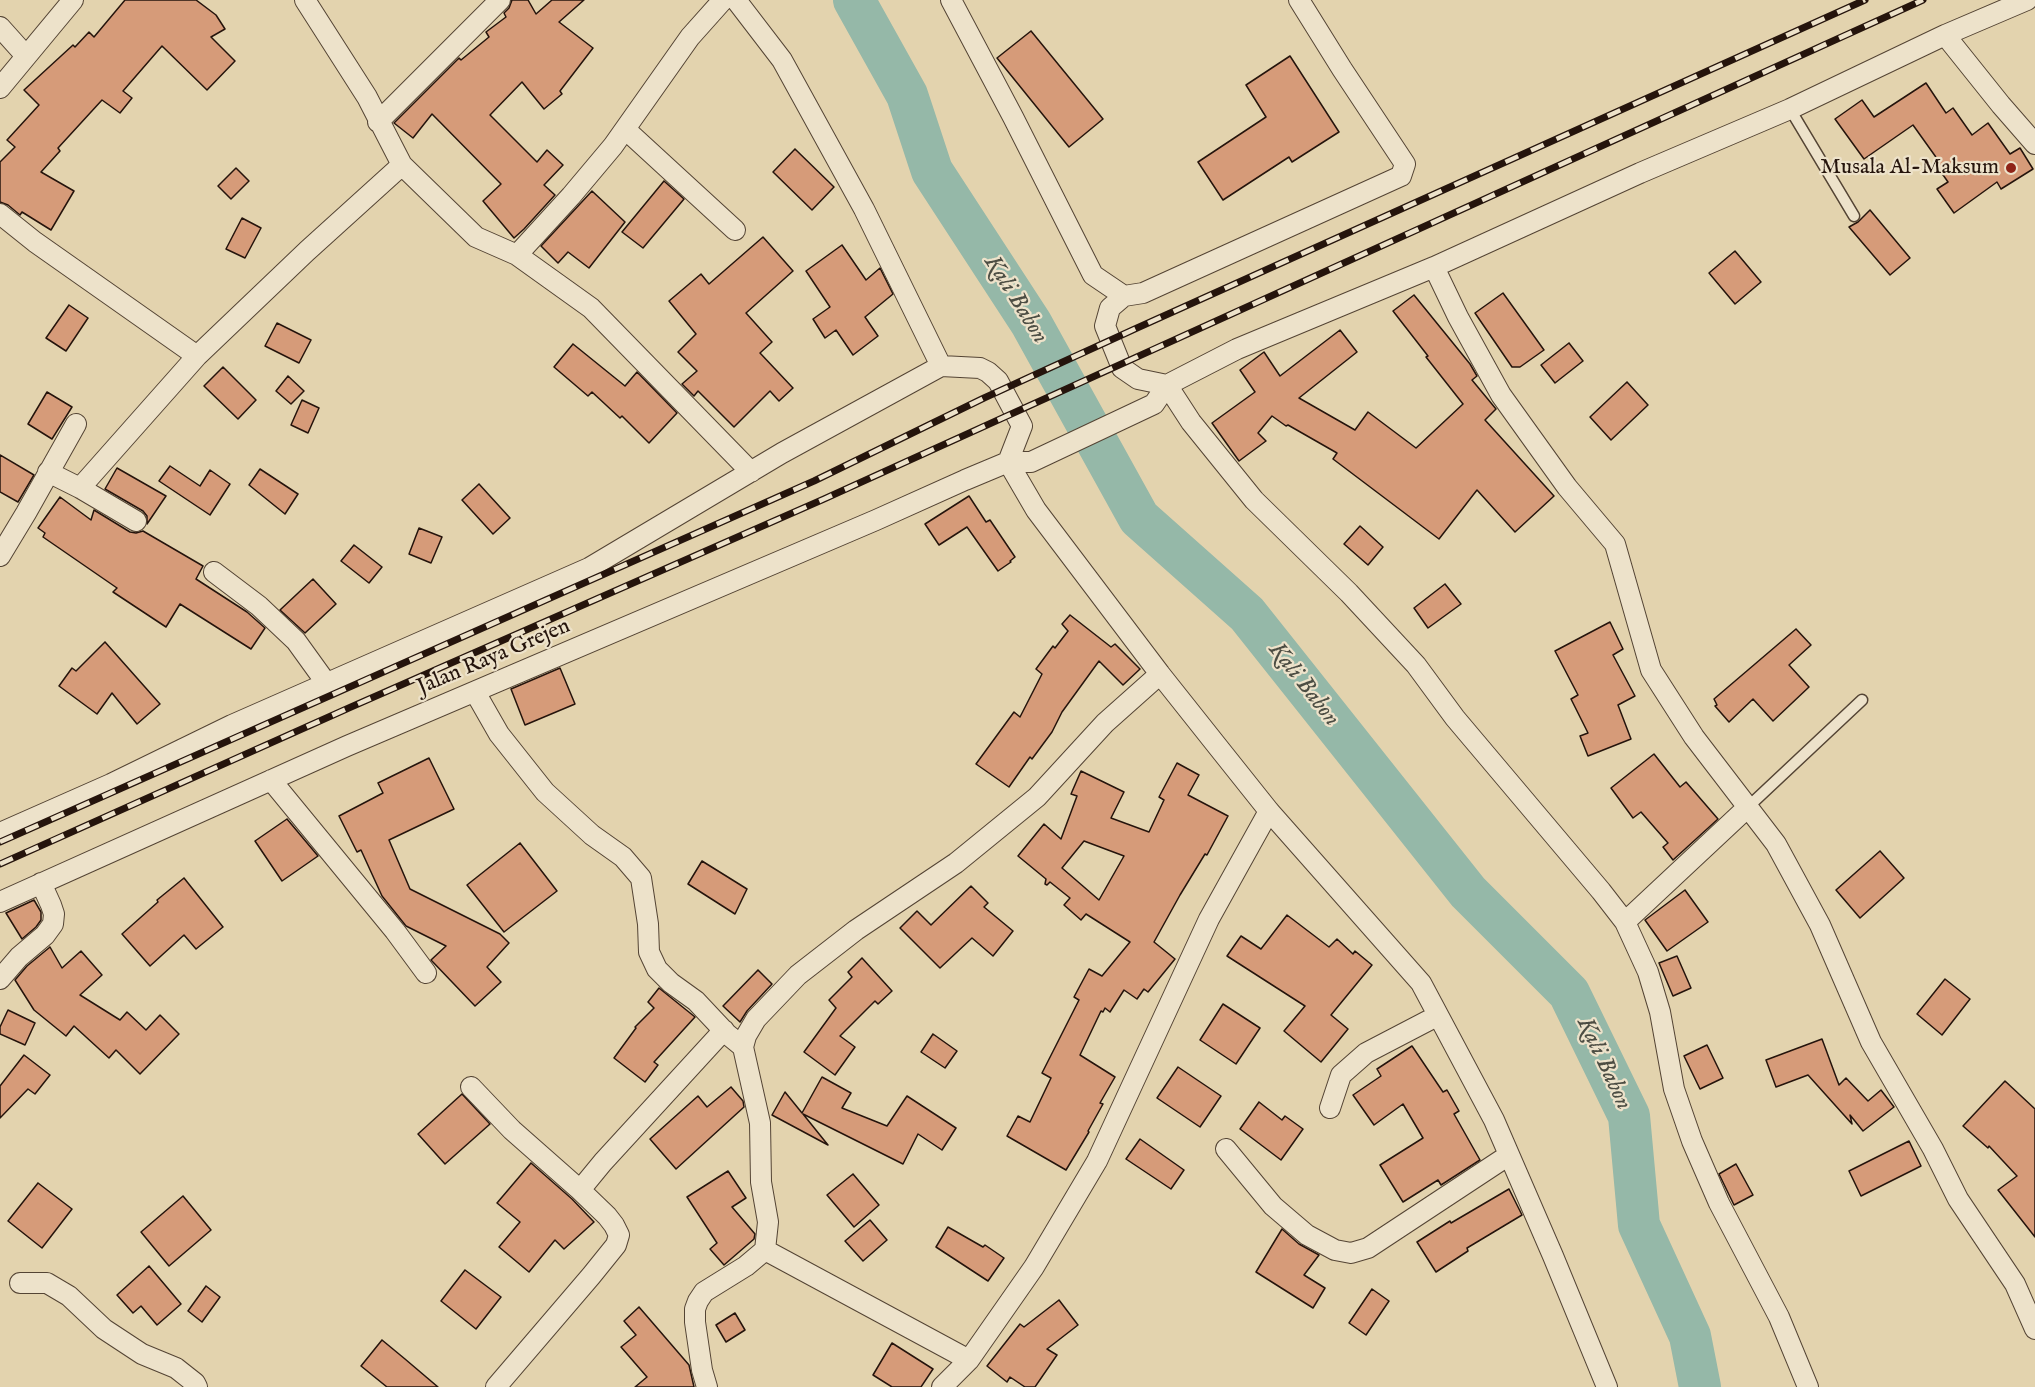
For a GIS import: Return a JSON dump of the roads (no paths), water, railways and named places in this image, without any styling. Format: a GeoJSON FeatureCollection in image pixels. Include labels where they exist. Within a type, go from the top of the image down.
{"type":"FeatureCollection","features":[{"type":"Feature","properties":{"kind":"street"},"geometry":{"type":"LineString","coordinates":[[0,88],[73,0]]}},
{"type":"Feature","properties":{"kind":"street"},"geometry":{"type":"LineString","coordinates":[[304,0],[367,97],[402,165],[476,237],[517,255],[591,308],[751,472]]}},
{"type":"Feature","properties":{"kind":"street"},"geometry":{"type":"LineString","coordinates":[[378,122],[500,0]]}},
{"type":"Feature","properties":{"kind":"street"},"geometry":{"type":"LineString","coordinates":[[517,255],[571,196],[625,129],[690,37],[723,0]]}},
{"type":"Feature","properties":{"kind":"street"},"geometry":{"type":"LineString","coordinates":[[736,0],[787,70],[864,209],[941,366]]}},
{"type":"Feature","properties":{"kind":"street"},"geometry":{"type":"LineString","coordinates":[[951,0],[1094,275],[1124,296]]}},
{"type":"Feature","properties":{"kind":"street"},"geometry":{"type":"LineString","coordinates":[[1299,0],[1405,164],[1401,176],[1143,293],[1124,296],[1110,309],[1105,326],[1122,368],[1138,379],[1167,385],[1191,422],[1254,500],[1349,593],[1416,665],[1455,718],[1625,922],[1648,972],[1660,1012],[1674,1089],[1692,1141],[1719,1203],[1779,1317],[1809,1387]]}},
{"type":"Feature","properties":{"kind":"street"},"geometry":{"type":"LineString","coordinates":[[1008,462],[1030,462],[1154,404],[1167,385],[1236,349],[1434,267],[1640,173],[1790,109],[1945,35],[2027,0]]}},
{"type":"Feature","properties":{"kind":"street"},"geometry":{"type":"LineString","coordinates":[[0,27],[27,56]]}},
{"type":"Feature","properties":{"kind":"street"},"geometry":{"type":"LineString","coordinates":[[1945,35],[2035,144]]}},
{"type":"Feature","properties":{"kind":"street"},"geometry":{"type":"LineString","coordinates":[[625,129],[735,230]]}},
{"type":"Feature","properties":{"kind":"street"},"geometry":{"type":"LineString","coordinates":[[80,488],[197,356],[307,251],[402,165]]}},
{"type":"Feature","properties":{"kind":"street"},"geometry":{"type":"LineString","coordinates":[[0,214],[35,242],[197,356]]}},
{"type":"Feature","properties":{"kind":"street"},"geometry":{"type":"LineString","coordinates":[[1434,267],[1458,317],[1501,395],[1567,487],[1615,544],[1651,670],[1694,737],[1776,844],[1820,925],[1871,1042],[1934,1149],[1958,1199],[2015,1284],[2035,1329]]}},
{"type":"Feature","properties":{"kind":"street"},"geometry":{"type":"LineString","coordinates":[[0,833],[111,784],[232,725],[589,568],[751,472],[941,366],[980,368],[998,381],[1022,426],[1008,462]]}},
{"type":"Feature","properties":{"kind":"street"},"geometry":{"type":"LineString","coordinates":[[0,556],[76,424]]}},
{"type":"Feature","properties":{"kind":"street"},"geometry":{"type":"LineString","coordinates":[[1008,462],[1036,510],[1160,674],[1269,812],[1421,982],[1494,1120],[1606,1387]]}},
{"type":"Feature","properties":{"kind":"street","name":"Jalan Raya Grejen"},"geometry":{"type":"LineString","coordinates":[[0,902],[271,780],[1008,462]]}},
{"type":"Feature","properties":{"kind":"street"},"geometry":{"type":"LineString","coordinates":[[48,472],[136,521]]}},
{"type":"Feature","properties":{"kind":"street"},"geometry":{"type":"LineString","coordinates":[[214,572],[259,606],[296,641],[327,684]]}},
{"type":"Feature","properties":{"kind":"street"},"geometry":{"type":"LineString","coordinates":[[707,1387],[702,1370],[695,1322],[695,1309],[698,1301],[704,1292],[746,1266],[765,1250],[768,1222],[762,1182],[759,1123],[743,1047],[746,1036],[756,1019],[798,975],[856,930],[956,863],[1037,797],[1106,723],[1160,674]]}},
{"type":"Feature","properties":{"kind":"street"},"geometry":{"type":"LineString","coordinates":[[475,692],[499,734],[545,792],[592,835],[623,857],[640,878],[648,924],[649,952],[657,969],[671,983],[696,1001],[743,1047]]}},
{"type":"Feature","properties":{"kind":"street"},"geometry":{"type":"LineString","coordinates":[[271,780],[388,922],[426,973]]}},
{"type":"Feature","properties":{"kind":"street"},"geometry":{"type":"LineString","coordinates":[[1625,922],[1748,807]]}},
{"type":"Feature","properties":{"kind":"street"},"geometry":{"type":"LineString","coordinates":[[942,1387],[969,1360],[1034,1267],[1097,1161],[1209,919],[1269,812]]}},
{"type":"Feature","properties":{"kind":"street"},"geometry":{"type":"LineString","coordinates":[[0,980],[19,957],[45,935],[53,924],[54,914],[41,883]]}},
{"type":"Feature","properties":{"kind":"street"},"geometry":{"type":"LineString","coordinates":[[1330,1108],[1341,1075],[1366,1053],[1437,1016]]}},
{"type":"Feature","properties":{"kind":"street"},"geometry":{"type":"LineString","coordinates":[[580,1190],[724,1030]]}},
{"type":"Feature","properties":{"kind":"street"},"geometry":{"type":"LineString","coordinates":[[471,1087],[512,1130],[580,1190],[619,1233],[618,1240],[591,1276],[496,1387]]}},
{"type":"Feature","properties":{"kind":"street"},"geometry":{"type":"LineString","coordinates":[[1226,1149],[1273,1206],[1307,1235],[1335,1250],[1351,1253],[1368,1248],[1509,1155]]}},
{"type":"Feature","properties":{"kind":"street"},"geometry":{"type":"LineString","coordinates":[[765,1250],[969,1360]]}},
{"type":"Feature","properties":{"kind":"street"},"geometry":{"type":"LineString","coordinates":[[20,1283],[47,1283],[69,1296],[104,1329],[142,1354],[176,1368],[197,1387]]}},
{"type":"Feature","properties":{"kind":"lane"},"geometry":{"type":"LineString","coordinates":[[1790,109],[1854,216]]}},
{"type":"Feature","properties":{"kind":"lane"},"geometry":{"type":"LineString","coordinates":[[1748,807],[1862,700]]}},
{"type":"Feature","properties":{"kind":"waterway","name":"Kali Babon"},"geometry":{"type":"LineString","coordinates":[[854,0],[907,95],[932,171],[1031,323],[1139,518],[1247,614],[1468,892],[1569,993],[1629,1116],[1639,1225],[1690,1336],[1700,1387]]}},
{"type":"Feature","properties":{"kind":"railway"},"geometry":{"type":"LineString","coordinates":[[0,842],[814,481],[984,398],[1865,0]]}},
{"type":"Feature","properties":{"kind":"railway"},"geometry":{"type":"LineString","coordinates":[[0,864],[824,499],[1923,0]]}},
{"type":"Feature","properties":{"kind":"place","name":"Musala Al-Maksum"},"geometry":{"type":"Point","coordinates":[2011,168]}}]}
